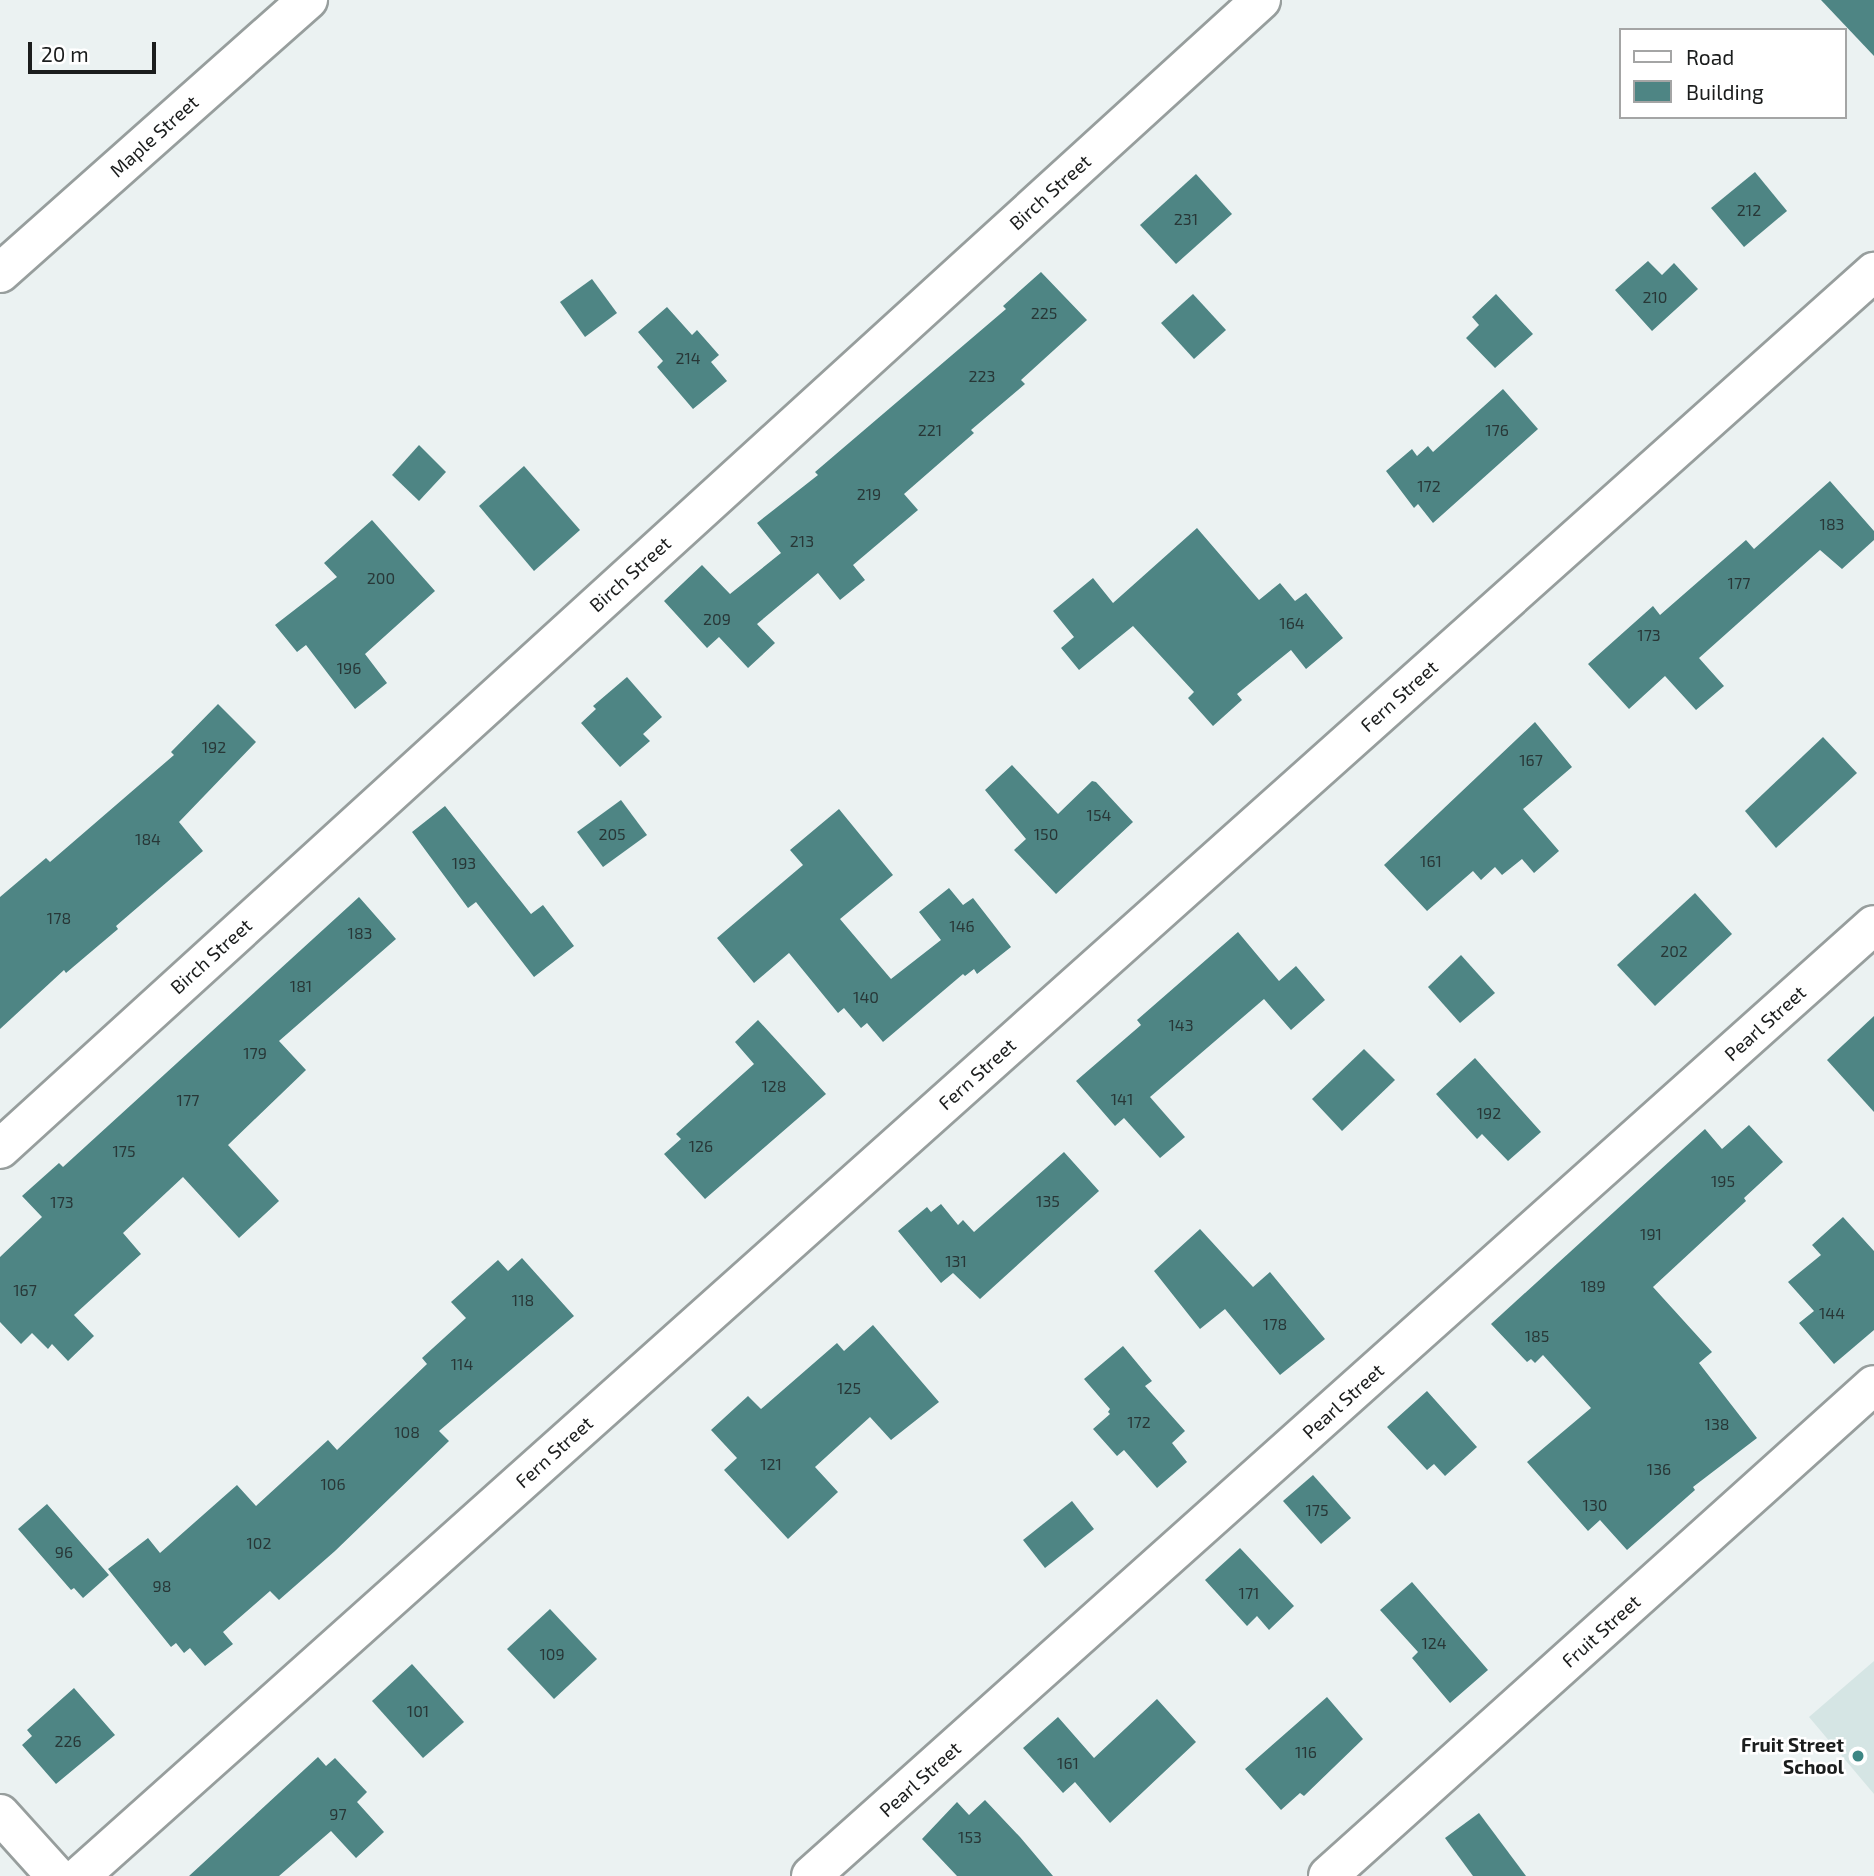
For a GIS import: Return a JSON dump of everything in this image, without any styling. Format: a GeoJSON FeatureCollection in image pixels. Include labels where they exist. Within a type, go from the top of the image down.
{"type":"FeatureCollection","features":[{"type":"Feature","properties":{"kind":"street","name":"Maple Street"},"geometry":{"type":"LineString","coordinates":[[0,273],[308,0]]}},
{"type":"Feature","properties":{"kind":"street","name":"Birch Street"},"geometry":{"type":"LineString","coordinates":[[0,1149],[1261,0]]}},
{"type":"Feature","properties":{"kind":"street","name":"Fern Street"},"geometry":{"type":"LineString","coordinates":[[79,1876],[1874,272]]}},
{"type":"Feature","properties":{"kind":"street","name":"Pearl Street"},"geometry":{"type":"LineString","coordinates":[[811,1876],[1874,925]]}},
{"type":"Feature","properties":{"kind":"street","name":"Fruit Street"},"geometry":{"type":"LineString","coordinates":[[1328,1876],[1874,1385]]}},
{"type":"Feature","properties":{"kind":"street"},"geometry":{"type":"LineString","coordinates":[[0,1814],[56,1876]]}},
{"type":"Feature","properties":{"kind":"shaded area","name":"Fruit Street School"},"geometry":{"type":"Polygon","coordinates":[[[1874,1661],[1874,1794],[1809,1717],[1874,1661]]]}},
{"type":"Feature","properties":{"kind":"building"},"geometry":{"type":"Polygon","coordinates":[[[1821,0],[1874,0],[1874,56],[1821,0]]]}},
{"type":"Feature","properties":{"kind":"building"},"geometry":{"type":"Polygon","coordinates":[[[1755,172],[1787,211],[1744,247],[1711,208],[1755,172]]]}},
{"type":"Feature","properties":{"kind":"building"},"geometry":{"type":"Polygon","coordinates":[[[1196,174],[1232,214],[1176,264],[1140,225],[1196,174]]]}},
{"type":"Feature","properties":{"kind":"building"},"geometry":{"type":"Polygon","coordinates":[[[1648,261],[1662,275],[1674,263],[1698,289],[1652,331],[1615,290],[1648,261]]]}},
{"type":"Feature","properties":{"kind":"building"},"geometry":{"type":"Polygon","coordinates":[[[1041,272],[1087,320],[1021,380],[1025,384],[971,430],[974,433],[904,494],[918,510],[853,565],[865,580],[840,600],[818,573],[757,624],[775,643],[748,668],[719,637],[707,648],[664,601],[702,565],[730,594],[781,553],[757,523],[818,475],[815,472],[1006,309],[1003,306],[1041,272]]]}},
{"type":"Feature","properties":{"kind":"building"},"geometry":{"type":"Polygon","coordinates":[[[592,279],[617,313],[585,337],[560,302],[592,279]]]}},
{"type":"Feature","properties":{"kind":"building"},"geometry":{"type":"Polygon","coordinates":[[[1193,294],[1226,330],[1194,359],[1161,323],[1193,294]]]}},
{"type":"Feature","properties":{"kind":"building"},"geometry":{"type":"Polygon","coordinates":[[[1496,294],[1533,334],[1495,368],[1466,338],[1479,325],[1472,317],[1496,294]]]}},
{"type":"Feature","properties":{"kind":"building"},"geometry":{"type":"Polygon","coordinates":[[[667,307],[692,335],[697,330],[719,355],[711,362],[727,381],[693,409],[657,367],[663,361],[638,332],[667,307]]]}},
{"type":"Feature","properties":{"kind":"building"},"geometry":{"type":"Polygon","coordinates":[[[1503,389],[1538,429],[1433,523],[1418,504],[1414,508],[1386,471],[1412,449],[1417,456],[1428,446],[1433,452],[1503,389]]]}},
{"type":"Feature","properties":{"kind":"building"},"geometry":{"type":"Polygon","coordinates":[[[419,445],[446,472],[419,501],[392,475],[419,445]]]}},
{"type":"Feature","properties":{"kind":"building"},"geometry":{"type":"Polygon","coordinates":[[[524,466],[580,530],[534,571],[479,506],[524,466]]]}},
{"type":"Feature","properties":{"kind":"building"},"geometry":{"type":"Polygon","coordinates":[[[1830,481],[1874,531],[1874,540],[1842,569],[1820,550],[1699,658],[1724,686],[1696,710],[1665,676],[1629,709],[1588,664],[1653,606],[1660,615],[1746,540],[1754,549],[1830,481]]]}},
{"type":"Feature","properties":{"kind":"building"},"geometry":{"type":"Polygon","coordinates":[[[372,520],[435,591],[365,654],[387,683],[355,709],[306,645],[297,652],[275,625],[337,577],[324,563],[372,520]]]}},
{"type":"Feature","properties":{"kind":"building"},"geometry":{"type":"Polygon","coordinates":[[[1197,528],[1259,600],[1280,583],[1295,601],[1306,593],[1343,638],[1306,669],[1291,650],[1237,694],[1242,700],[1213,726],[1188,698],[1194,692],[1133,626],[1079,670],[1061,648],[1074,637],[1053,611],[1093,578],[1113,603],[1197,528]]]}},
{"type":"Feature","properties":{"kind":"building"},"geometry":{"type":"Polygon","coordinates":[[[627,677],[662,717],[643,734],[650,741],[620,767],[581,723],[596,709],[593,706],[627,677]]]}},
{"type":"Feature","properties":{"kind":"building"},"geometry":{"type":"Polygon","coordinates":[[[218,704],[256,742],[179,822],[203,851],[116,926],[118,929],[66,973],[64,970],[0,1029],[0,897],[46,858],[50,862],[174,755],[171,752],[218,704]]]}},
{"type":"Feature","properties":{"kind":"building"},"geometry":{"type":"Polygon","coordinates":[[[1535,722],[1572,767],[1523,809],[1559,851],[1534,873],[1522,859],[1502,875],[1495,867],[1481,880],[1473,871],[1427,911],[1384,865],[1535,722]]]}},
{"type":"Feature","properties":{"kind":"building"},"geometry":{"type":"Polygon","coordinates":[[[1823,737],[1857,773],[1776,848],[1745,811],[1823,737]]]}},
{"type":"Feature","properties":{"kind":"building"},"geometry":{"type":"Polygon","coordinates":[[[1012,765],[1058,814],[1092,781],[1096,782],[1133,822],[1056,894],[1014,850],[1026,839],[985,790],[1012,765]]]}},
{"type":"Feature","properties":{"kind":"building"},"geometry":{"type":"Polygon","coordinates":[[[621,800],[647,835],[603,867],[577,832],[621,800]]]}},
{"type":"Feature","properties":{"kind":"building"},"geometry":{"type":"Polygon","coordinates":[[[445,806],[531,914],[543,905],[574,946],[534,977],[476,902],[468,908],[412,832],[445,806]]]}},
{"type":"Feature","properties":{"kind":"building"},"geometry":{"type":"Polygon","coordinates":[[[839,809],[893,875],[840,919],[891,979],[941,940],[919,912],[949,888],[963,905],[973,898],[1011,947],[977,974],[974,969],[965,976],[963,974],[883,1042],[867,1023],[861,1028],[844,1008],[838,1013],[789,953],[754,983],[717,938],[803,865],[790,850],[839,809]]]}},
{"type":"Feature","properties":{"kind":"building"},"geometry":{"type":"Polygon","coordinates":[[[1695,893],[1732,934],[1655,1006],[1617,965],[1695,893]]]}},
{"type":"Feature","properties":{"kind":"building"},"geometry":{"type":"Polygon","coordinates":[[[359,897],[396,939],[279,1041],[306,1070],[228,1145],[279,1201],[239,1238],[183,1177],[123,1233],[141,1254],[74,1315],[94,1336],[68,1361],[52,1344],[48,1349],[32,1333],[21,1344],[0,1322],[0,1257],[42,1217],[22,1196],[59,1163],[63,1167],[359,897]]]}},
{"type":"Feature","properties":{"kind":"building"},"geometry":{"type":"Polygon","coordinates":[[[1238,932],[1279,981],[1296,966],[1325,1000],[1291,1030],[1264,999],[1150,1097],[1185,1137],[1160,1158],[1124,1118],[1115,1126],[1076,1081],[1141,1025],[1137,1020],[1238,932]]]}},
{"type":"Feature","properties":{"kind":"building"},"geometry":{"type":"Polygon","coordinates":[[[1461,955],[1495,993],[1460,1023],[1428,987],[1461,955]]]}},
{"type":"Feature","properties":{"kind":"building"},"geometry":{"type":"Polygon","coordinates":[[[1874,1016],[1874,1112],[1827,1060],[1874,1016]]]}},
{"type":"Feature","properties":{"kind":"building"},"geometry":{"type":"Polygon","coordinates":[[[758,1020],[826,1094],[705,1199],[664,1154],[681,1139],[676,1134],[754,1064],[735,1042],[758,1020]]]}},
{"type":"Feature","properties":{"kind":"building"},"geometry":{"type":"Polygon","coordinates":[[[1364,1049],[1395,1080],[1342,1131],[1312,1099],[1364,1049]]]}},
{"type":"Feature","properties":{"kind":"building"},"geometry":{"type":"Polygon","coordinates":[[[1475,1058],[1541,1132],[1508,1161],[1482,1134],[1477,1139],[1436,1094],[1475,1058]]]}},
{"type":"Feature","properties":{"kind":"building"},"geometry":{"type":"Polygon","coordinates":[[[1749,1125],[1783,1162],[1744,1198],[1746,1201],[1653,1287],[1712,1352],[1699,1363],[1757,1438],[1693,1487],[1695,1490],[1627,1550],[1600,1520],[1588,1531],[1527,1462],[1591,1408],[1543,1355],[1535,1363],[1531,1359],[1527,1362],[1491,1324],[1705,1129],[1722,1149],[1749,1125]]]}},
{"type":"Feature","properties":{"kind":"building"},"geometry":{"type":"Polygon","coordinates":[[[1064,1152],[1099,1191],[980,1299],[953,1273],[941,1283],[898,1231],[927,1207],[931,1212],[941,1204],[958,1225],[963,1220],[974,1232],[1064,1152]]]}},
{"type":"Feature","properties":{"kind":"building"},"geometry":{"type":"Polygon","coordinates":[[[1843,1217],[1874,1251],[1874,1330],[1834,1364],[1799,1323],[1814,1311],[1788,1282],[1821,1255],[1812,1245],[1843,1217]]]}},
{"type":"Feature","properties":{"kind":"building"},"geometry":{"type":"Polygon","coordinates":[[[1200,1229],[1253,1287],[1270,1272],[1325,1339],[1280,1375],[1225,1309],[1200,1329],[1154,1271],[1200,1229]]]}},
{"type":"Feature","properties":{"kind":"building"},"geometry":{"type":"Polygon","coordinates":[[[522,1258],[574,1316],[439,1431],[449,1441],[335,1551],[279,1600],[270,1591],[223,1632],[233,1644],[205,1666],[190,1648],[184,1653],[176,1643],[171,1647],[108,1569],[148,1538],[160,1553],[237,1485],[256,1506],[328,1440],[337,1450],[427,1364],[422,1358],[466,1318],[451,1302],[498,1260],[508,1271],[522,1258]]]}},
{"type":"Feature","properties":{"kind":"building"},"geometry":{"type":"Polygon","coordinates":[[[873,1325],[939,1402],[891,1440],[870,1417],[815,1467],[838,1492],[788,1539],[724,1470],[737,1458],[711,1430],[748,1396],[761,1409],[837,1343],[844,1351],[873,1325]]]}},
{"type":"Feature","properties":{"kind":"building"},"geometry":{"type":"Polygon","coordinates":[[[1123,1346],[1152,1381],[1145,1386],[1185,1431],[1172,1443],[1187,1462],[1157,1488],[1124,1450],[1117,1456],[1093,1429],[1110,1414],[1110,1409],[1084,1379],[1123,1346]]]}},
{"type":"Feature","properties":{"kind":"building"},"geometry":{"type":"Polygon","coordinates":[[[1427,1391],[1477,1447],[1445,1476],[1434,1464],[1427,1470],[1387,1427],[1427,1391]]]}},
{"type":"Feature","properties":{"kind":"building"},"geometry":{"type":"Polygon","coordinates":[[[1313,1475],[1351,1518],[1321,1544],[1283,1501],[1313,1475]]]}},
{"type":"Feature","properties":{"kind":"building"},"geometry":{"type":"Polygon","coordinates":[[[1072,1501],[1094,1529],[1045,1568],[1023,1540],[1072,1501]]]}},
{"type":"Feature","properties":{"kind":"building"},"geometry":{"type":"Polygon","coordinates":[[[47,1504],[109,1575],[83,1598],[74,1588],[71,1590],[18,1529],[47,1504]]]}},
{"type":"Feature","properties":{"kind":"building"},"geometry":{"type":"Polygon","coordinates":[[[1240,1548],[1294,1606],[1269,1630],[1257,1616],[1247,1626],[1205,1580],[1240,1548]]]}},
{"type":"Feature","properties":{"kind":"building"},"geometry":{"type":"Polygon","coordinates":[[[1412,1582],[1488,1670],[1450,1703],[1412,1658],[1418,1652],[1380,1610],[1412,1582]]]}},
{"type":"Feature","properties":{"kind":"building"},"geometry":{"type":"Polygon","coordinates":[[[550,1609],[597,1659],[554,1699],[507,1649],[550,1609]]]}},
{"type":"Feature","properties":{"kind":"building"},"geometry":{"type":"Polygon","coordinates":[[[412,1664],[464,1722],[423,1758],[372,1701],[412,1664]]]}},
{"type":"Feature","properties":{"kind":"building"},"geometry":{"type":"Polygon","coordinates":[[[74,1688],[115,1735],[56,1784],[22,1745],[32,1736],[27,1730],[74,1688]]]}},
{"type":"Feature","properties":{"kind":"building"},"geometry":{"type":"Polygon","coordinates":[[[1327,1697],[1363,1739],[1304,1796],[1300,1793],[1281,1810],[1245,1769],[1327,1697]]]}},
{"type":"Feature","properties":{"kind":"building"},"geometry":{"type":"Polygon","coordinates":[[[1157,1699],[1196,1742],[1110,1823],[1075,1782],[1063,1793],[1023,1748],[1058,1717],[1094,1758],[1157,1699]]]}},
{"type":"Feature","properties":{"kind":"building"},"geometry":{"type":"Polygon","coordinates":[[[318,1757],[326,1766],[335,1758],[367,1792],[357,1802],[384,1832],[356,1858],[331,1831],[279,1876],[189,1876],[318,1757]]]}},
{"type":"Feature","properties":{"kind":"building"},"geometry":{"type":"Polygon","coordinates":[[[985,1800],[1053,1876],[957,1876],[922,1839],[957,1802],[969,1815],[985,1800]]]}},
{"type":"Feature","properties":{"kind":"building"},"geometry":{"type":"Polygon","coordinates":[[[1479,1813],[1526,1876],[1473,1876],[1445,1838],[1479,1813]]]}},
{"type":"Feature","properties":{"kind":"place","name":"Fruit Street School"},"geometry":{"type":"Point","coordinates":[1858,1756]}}]}
